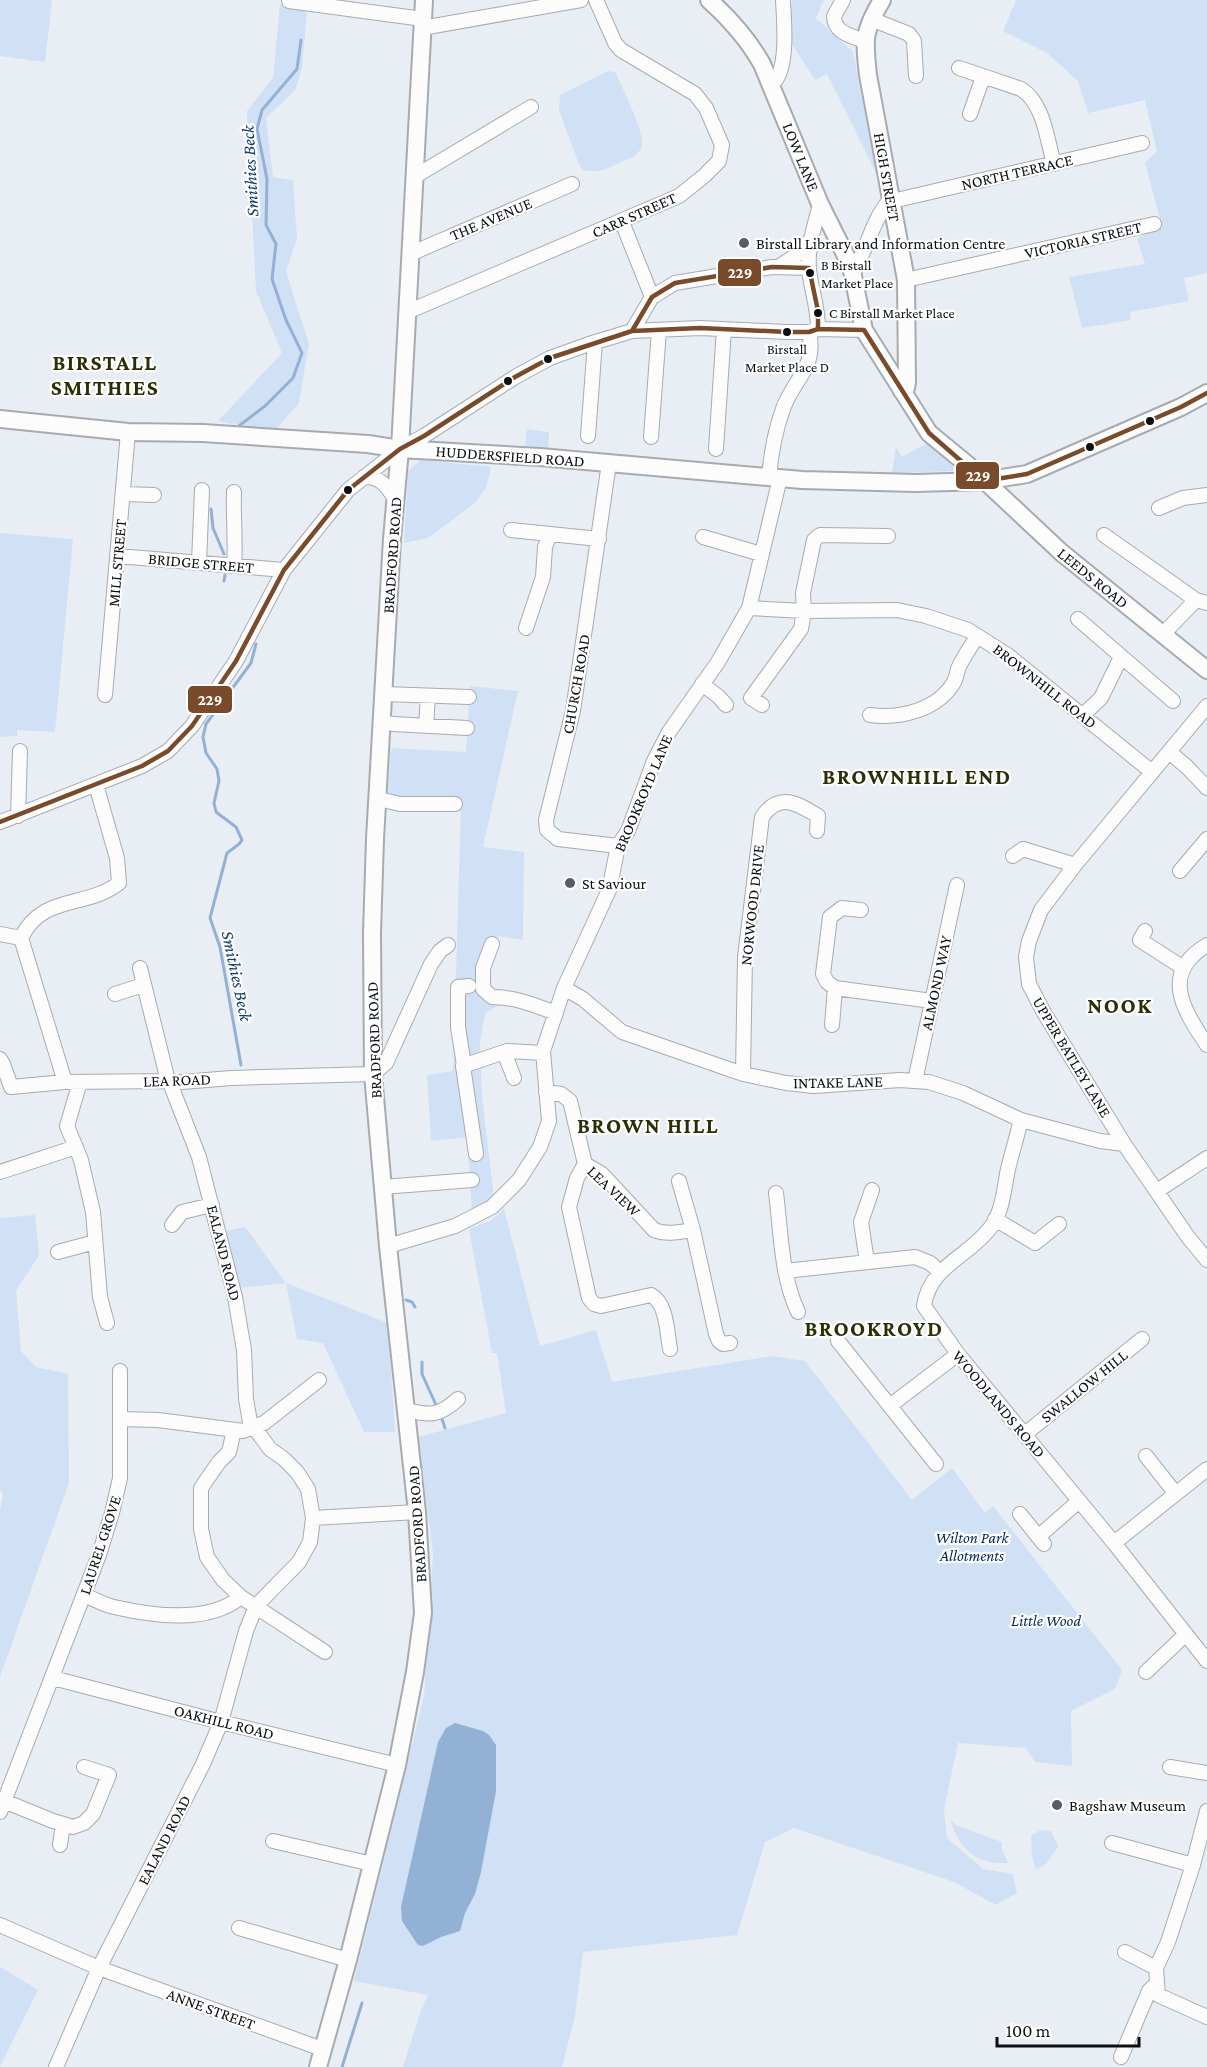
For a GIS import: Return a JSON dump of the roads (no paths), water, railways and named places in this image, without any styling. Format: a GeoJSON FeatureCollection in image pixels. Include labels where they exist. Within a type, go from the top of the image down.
{"type":"FeatureCollection","features":[{"type":"Feature","properties":{"kind":"main road","name":"BRADFORD ROAD"},"geometry":{"type":"LineString","coordinates":[[318,2067],[348,1960],[397,1765],[415,1672],[423,1613],[417,1512],[388,1246],[373,1074],[372,933],[375,839],[400,449],[424,0]]}},
{"type":"Feature","properties":{"kind":"main road","name":"HIGH STREET"},"geometry":{"type":"LineString","coordinates":[[882,0],[871,19],[865,41],[868,75],[906,280],[908,382],[902,391]]}},
{"type":"Feature","properties":{"kind":"main road","name":"LOW LANE"},"geometry":{"type":"LineString","coordinates":[[717,2],[754,48],[772,84],[820,204],[852,273],[864,330]]}},
{"type":"Feature","properties":{"kind":"main road","name":"LEEDS ROAD"},"geometry":{"type":"LineString","coordinates":[[864,330],[929,433],[1062,554],[1207,670]]}},
{"type":"Feature","properties":{"kind":"main road","name":"HUDDERSFIELD ROAD"},"geometry":{"type":"LineString","coordinates":[[0,419],[128,432],[214,433],[774,477],[916,483],[984,481],[1028,474],[1181,407],[1207,393]]}},
{"type":"Feature","properties":{"kind":"street"},"geometry":{"type":"LineString","coordinates":[[289,1],[423,23],[581,0]]}},
{"type":"Feature","properties":{"kind":"street","name":"CARR STREET"},"geometry":{"type":"LineString","coordinates":[[407,312],[679,196],[719,161],[722,145],[706,108],[695,94],[621,50],[615,43],[596,0]]}},
{"type":"Feature","properties":{"kind":"street"},"geometry":{"type":"LineString","coordinates":[[772,84],[776,81],[784,57],[783,0]]}},
{"type":"Feature","properties":{"kind":"street"},"geometry":{"type":"LineString","coordinates":[[843,0],[834,16],[834,21],[843,33],[865,41]]}},
{"type":"Feature","properties":{"kind":"street"},"geometry":{"type":"LineString","coordinates":[[871,19],[909,34],[914,41],[916,76]]}},
{"type":"Feature","properties":{"kind":"street"},"geometry":{"type":"LineString","coordinates":[[959,68],[1030,94],[1038,108],[1054,164]]}},
{"type":"Feature","properties":{"kind":"street"},"geometry":{"type":"LineString","coordinates":[[970,114],[983,77]]}},
{"type":"Feature","properties":{"kind":"street"},"geometry":{"type":"LineString","coordinates":[[414,177],[531,107]]}},
{"type":"Feature","properties":{"kind":"street","name":"NORTH TERRACE"},"geometry":{"type":"LineString","coordinates":[[891,201],[1142,143]]}},
{"type":"Feature","properties":{"kind":"street","name":"THE AVENUE"},"geometry":{"type":"LineString","coordinates":[[410,254],[572,184]]}},
{"type":"Feature","properties":{"kind":"street"},"geometry":{"type":"LineString","coordinates":[[852,273],[862,258],[872,229],[886,204],[891,201]]}},
{"type":"Feature","properties":{"kind":"street"},"geometry":{"type":"LineString","coordinates":[[633,331],[652,297],[675,284],[716,275],[778,267],[808,268],[820,204]]}},
{"type":"Feature","properties":{"kind":"street"},"geometry":{"type":"LineString","coordinates":[[622,222],[652,297]]}},
{"type":"Feature","properties":{"kind":"street","name":"VICTORIA STREET"},"geometry":{"type":"LineString","coordinates":[[906,280],[1154,224]]}},
{"type":"Feature","properties":{"kind":"street"},"geometry":{"type":"LineString","coordinates":[[778,267],[798,254],[812,237]]}},
{"type":"Feature","properties":{"kind":"street","name":"BROOKROYD LANE"},"geometry":{"type":"LineString","coordinates":[[388,1246],[455,1226],[492,1207],[519,1180],[540,1147],[549,1121],[543,1053],[564,988],[609,890],[618,846],[628,831],[654,761],[669,732],[724,653],[749,608],[775,501],[771,450],[784,406],[810,360],[813,347],[813,330],[818,310],[808,268]]}},
{"type":"Feature","properties":{"kind":"street"},"geometry":{"type":"LineString","coordinates":[[716,449],[724,329]]}},
{"type":"Feature","properties":{"kind":"street"},"geometry":{"type":"LineString","coordinates":[[651,438],[659,330]]}},
{"type":"Feature","properties":{"kind":"street"},"geometry":{"type":"LineString","coordinates":[[0,822],[142,766],[168,751],[192,726],[236,661],[284,570],[348,490],[400,449],[515,377],[550,358],[633,331],[864,330]]}},
{"type":"Feature","properties":{"kind":"street"},"geometry":{"type":"LineString","coordinates":[[588,436],[595,342]]}},
{"type":"Feature","properties":{"kind":"street","name":"MILL STREET"},"geometry":{"type":"LineString","coordinates":[[105,695],[128,432]]}},
{"type":"Feature","properties":{"kind":"street","name":"CHURCH ROAD"},"geometry":{"type":"LineString","coordinates":[[609,463],[573,711],[546,820],[547,830],[558,839],[618,846]]}},
{"type":"Feature","properties":{"kind":"street"},"geometry":{"type":"LineString","coordinates":[[364,477],[372,476],[386,483],[395,499]]}},
{"type":"Feature","properties":{"kind":"street"},"geometry":{"type":"LineString","coordinates":[[199,563],[202,490]]}},
{"type":"Feature","properties":{"kind":"street"},"geometry":{"type":"LineString","coordinates":[[234,492],[233,524],[236,537],[234,566]]}},
{"type":"Feature","properties":{"kind":"street"},"geometry":{"type":"LineString","coordinates":[[123,494],[154,495]]}},
{"type":"Feature","properties":{"kind":"street"},"geometry":{"type":"LineString","coordinates":[[1159,508],[1183,498],[1207,495]]}},
{"type":"Feature","properties":{"kind":"street"},"geometry":{"type":"LineString","coordinates":[[511,530],[599,539]]}},
{"type":"Feature","properties":{"kind":"street"},"geometry":{"type":"LineString","coordinates":[[526,628],[543,577],[545,547],[550,534]]}},
{"type":"Feature","properties":{"kind":"street"},"geometry":{"type":"LineString","coordinates":[[752,703],[801,629],[804,611],[803,593],[814,540],[820,535],[888,536]]}},
{"type":"Feature","properties":{"kind":"street"},"geometry":{"type":"LineString","coordinates":[[1104,535],[1204,602],[1162,633]]}},
{"type":"Feature","properties":{"kind":"street"},"geometry":{"type":"LineString","coordinates":[[703,537],[761,554]]}},
{"type":"Feature","properties":{"kind":"street","name":"BRIDGE STREET"},"geometry":{"type":"LineString","coordinates":[[118,556],[284,570]]}},
{"type":"Feature","properties":{"kind":"street","name":"BROWNHILL ROAD"},"geometry":{"type":"LineString","coordinates":[[749,608],[804,611],[897,610],[926,616],[968,630],[1010,656],[1152,772]]}},
{"type":"Feature","properties":{"kind":"street"},"geometry":{"type":"LineString","coordinates":[[1078,619],[1173,701]]}},
{"type":"Feature","properties":{"kind":"street"},"geometry":{"type":"LineString","coordinates":[[870,715],[884,717],[911,713],[942,696],[954,682],[977,636]]}},
{"type":"Feature","properties":{"kind":"street"},"geometry":{"type":"LineString","coordinates":[[1083,715],[1101,698],[1121,657]]}},
{"type":"Feature","properties":{"kind":"street"},"geometry":{"type":"LineString","coordinates":[[702,684],[726,705]]}},
{"type":"Feature","properties":{"kind":"street"},"geometry":{"type":"LineString","coordinates":[[384,694],[469,697]]}},
{"type":"Feature","properties":{"kind":"street"},"geometry":{"type":"LineString","coordinates":[[426,726],[428,696]]}},
{"type":"Feature","properties":{"kind":"street","name":"UPPER BATLEY LANE"},"geometry":{"type":"LineString","coordinates":[[1207,706],[1075,865],[1041,910],[1029,940],[1026,957],[1029,984],[1043,1011],[1124,1144],[1188,1237],[1207,1260]]}},
{"type":"Feature","properties":{"kind":"street"},"geometry":{"type":"LineString","coordinates":[[383,722],[467,728]]}},
{"type":"Feature","properties":{"kind":"street"},"geometry":{"type":"LineString","coordinates":[[18,816],[20,751]]}},
{"type":"Feature","properties":{"kind":"street"},"geometry":{"type":"LineString","coordinates":[[1169,752],[1207,788]]}},
{"type":"Feature","properties":{"kind":"street"},"geometry":{"type":"LineString","coordinates":[[64,1082],[21,938],[40,914],[53,906],[110,890],[119,883],[117,858],[96,785]]}},
{"type":"Feature","properties":{"kind":"street"},"geometry":{"type":"LineString","coordinates":[[379,799],[400,804],[455,804]]}},
{"type":"Feature","properties":{"kind":"street","name":"NORWOOD DRIVE"},"geometry":{"type":"LineString","coordinates":[[743,1074],[745,957],[762,817],[776,802],[797,804],[818,816],[817,831]]}},
{"type":"Feature","properties":{"kind":"street"},"geometry":{"type":"LineString","coordinates":[[1180,871],[1207,839]]}},
{"type":"Feature","properties":{"kind":"street"},"geometry":{"type":"LineString","coordinates":[[1013,856],[1023,849],[1075,865]]}},
{"type":"Feature","properties":{"kind":"street","name":"ALMOND WAY"},"geometry":{"type":"LineString","coordinates":[[915,1081],[957,885]]}},
{"type":"Feature","properties":{"kind":"street"},"geometry":{"type":"LineString","coordinates":[[861,910],[842,908],[830,917],[823,974],[827,982],[835,988],[932,1001]]}},
{"type":"Feature","properties":{"kind":"street"},"geometry":{"type":"LineString","coordinates":[[1145,931],[1140,940],[1182,967]]}},
{"type":"Feature","properties":{"kind":"street"},"geometry":{"type":"LineString","coordinates":[[0,934],[21,938]]}},
{"type":"Feature","properties":{"kind":"street"},"geometry":{"type":"LineString","coordinates":[[492,944],[483,968],[483,989],[492,998],[506,997],[525,1001],[556,1013]]}},
{"type":"Feature","properties":{"kind":"street"},"geometry":{"type":"LineString","coordinates":[[373,1074],[386,1063],[431,964],[440,951],[448,945]]}},
{"type":"Feature","properties":{"kind":"street"},"geometry":{"type":"LineString","coordinates":[[1207,945],[1198,950],[1182,967],[1180,993],[1184,1008],[1207,1045]]}},
{"type":"Feature","properties":{"kind":"street","name":"EALAND ROAD"},"geometry":{"type":"LineString","coordinates":[[140,968],[169,1082],[199,1156],[235,1297],[244,1350],[248,1414],[254,1428]]}},
{"type":"Feature","properties":{"kind":"street"},"geometry":{"type":"LineString","coordinates":[[115,994],[143,985]]}},
{"type":"Feature","properties":{"kind":"street"},"geometry":{"type":"LineString","coordinates":[[469,986],[458,987],[458,1027],[476,1154]]}},
{"type":"Feature","properties":{"kind":"street","name":"INTAKE LANE"},"geometry":{"type":"LineString","coordinates":[[564,988],[583,999],[622,1032],[743,1074],[814,1086],[900,1080],[929,1082],[963,1093],[1021,1120],[1100,1141],[1124,1144]]}},
{"type":"Feature","properties":{"kind":"street"},"geometry":{"type":"LineString","coordinates":[[832,1025],[835,988]]}},
{"type":"Feature","properties":{"kind":"street"},"geometry":{"type":"LineString","coordinates":[[464,1065],[504,1052],[543,1053]]}},
{"type":"Feature","properties":{"kind":"street"},"geometry":{"type":"LineString","coordinates":[[504,1052],[514,1078]]}},
{"type":"Feature","properties":{"kind":"street","name":"LEA ROAD"},"geometry":{"type":"LineString","coordinates":[[0,1059],[11,1087],[64,1082],[169,1082],[373,1074]]}},
{"type":"Feature","properties":{"kind":"street"},"geometry":{"type":"LineString","coordinates":[[80,1082],[67,1126],[81,1160],[93,1212],[100,1297],[107,1323]]}},
{"type":"Feature","properties":{"kind":"street","name":"LEA VIEW"},"geometry":{"type":"LineString","coordinates":[[546,1092],[561,1094],[570,1101],[585,1164],[602,1174],[654,1230],[663,1233],[693,1230]]}},
{"type":"Feature","properties":{"kind":"street","name":"WOODLANDS ROAD"},"geometry":{"type":"LineString","coordinates":[[1021,1120],[1002,1203],[992,1226],[968,1250],[940,1272],[927,1291],[924,1306],[958,1354],[1207,1660]]}},
{"type":"Feature","properties":{"kind":"street"},"geometry":{"type":"LineString","coordinates":[[0,1172],[76,1147]]}},
{"type":"Feature","properties":{"kind":"street"},"geometry":{"type":"LineString","coordinates":[[1157,1191],[1207,1158]]}},
{"type":"Feature","properties":{"kind":"street"},"geometry":{"type":"LineString","coordinates":[[585,1164],[577,1178],[569,1207],[589,1298],[594,1304],[601,1306],[651,1295],[655,1297],[660,1302],[663,1312],[670,1349]]}},
{"type":"Feature","properties":{"kind":"street"},"geometry":{"type":"LineString","coordinates":[[383,1187],[472,1180]]}},
{"type":"Feature","properties":{"kind":"street"},"geometry":{"type":"LineString","coordinates":[[679,1181],[693,1230],[716,1334],[723,1344],[730,1343]]}},
{"type":"Feature","properties":{"kind":"street"},"geometry":{"type":"LineString","coordinates":[[867,1262],[861,1222],[872,1190]]}},
{"type":"Feature","properties":{"kind":"street"},"geometry":{"type":"LineString","coordinates":[[776,1193],[785,1271],[798,1312]]}},
{"type":"Feature","properties":{"kind":"street"},"geometry":{"type":"LineString","coordinates":[[172,1225],[182,1212],[212,1205]]}},
{"type":"Feature","properties":{"kind":"street"},"geometry":{"type":"LineString","coordinates":[[995,1219],[1035,1243],[1059,1224]]}},
{"type":"Feature","properties":{"kind":"street"},"geometry":{"type":"LineString","coordinates":[[58,1252],[95,1242]]}},
{"type":"Feature","properties":{"kind":"street"},"geometry":{"type":"LineString","coordinates":[[785,1271],[915,1257],[930,1263],[940,1272]]}},
{"type":"Feature","properties":{"kind":"street","name":"SWALLOW HILL"},"geometry":{"type":"LineString","coordinates":[[1025,1434],[1142,1339]]}},
{"type":"Feature","properties":{"kind":"street"},"geometry":{"type":"LineString","coordinates":[[838,1341],[936,1464]]}},
{"type":"Feature","properties":{"kind":"street"},"geometry":{"type":"LineString","coordinates":[[891,1405],[958,1354]]}},
{"type":"Feature","properties":{"kind":"street","name":"LAUREL GROVE"},"geometry":{"type":"LineString","coordinates":[[2,1806],[99,1555],[116,1495],[120,1478],[120,1371]]}},
{"type":"Feature","properties":{"kind":"street"},"geometry":{"type":"LineString","coordinates":[[120,1419],[158,1420],[234,1430],[254,1428],[264,1423],[319,1380]]}},
{"type":"Feature","properties":{"kind":"street"},"geometry":{"type":"LineString","coordinates":[[406,1410],[427,1416],[445,1411],[458,1399]]}},
{"type":"Feature","properties":{"kind":"street"},"geometry":{"type":"LineString","coordinates":[[254,1428],[270,1449],[297,1472],[308,1489],[313,1518],[310,1542],[299,1562],[256,1606]]}},
{"type":"Feature","properties":{"kind":"street"},"geometry":{"type":"LineString","coordinates":[[234,1430],[229,1452],[201,1488],[201,1529],[207,1557],[223,1580],[241,1597],[325,1652]]}},
{"type":"Feature","properties":{"kind":"street"},"geometry":{"type":"LineString","coordinates":[[1146,1456],[1176,1494]]}},
{"type":"Feature","properties":{"kind":"street"},"geometry":{"type":"LineString","coordinates":[[1114,1543],[1207,1469]]}},
{"type":"Feature","properties":{"kind":"street"},"geometry":{"type":"LineString","coordinates":[[1020,1514],[1041,1540],[1079,1501]]}},
{"type":"Feature","properties":{"kind":"street"},"geometry":{"type":"LineString","coordinates":[[313,1518],[417,1512]]}},
{"type":"Feature","properties":{"kind":"street"},"geometry":{"type":"LineString","coordinates":[[84,1595],[112,1607],[153,1614],[198,1615],[230,1606],[241,1597]]}},
{"type":"Feature","properties":{"kind":"street","name":"EALAND ROAD"},"geometry":{"type":"LineString","coordinates":[[56,2067],[99,1968],[203,1764],[221,1722],[246,1631],[256,1606]]}},
{"type":"Feature","properties":{"kind":"street"},"geometry":{"type":"LineString","coordinates":[[1145,1671],[1186,1634]]}},
{"type":"Feature","properties":{"kind":"street","name":"OAKHILL ROAD"},"geometry":{"type":"LineString","coordinates":[[53,1678],[397,1765]]}},
{"type":"Feature","properties":{"kind":"street"},"geometry":{"type":"LineString","coordinates":[[2,1806],[73,1827],[84,1823],[93,1814],[110,1775],[84,1767]]}},
{"type":"Feature","properties":{"kind":"street"},"geometry":{"type":"LineString","coordinates":[[1170,1768],[1207,1773]]}},
{"type":"Feature","properties":{"kind":"street"},"geometry":{"type":"LineString","coordinates":[[1207,1811],[1168,1942],[1156,1968],[1158,1995],[1207,2017]]}},
{"type":"Feature","properties":{"kind":"street"},"geometry":{"type":"LineString","coordinates":[[60,1845],[63,1824]]}},
{"type":"Feature","properties":{"kind":"street"},"geometry":{"type":"LineString","coordinates":[[273,1840],[372,1864]]}},
{"type":"Feature","properties":{"kind":"street"},"geometry":{"type":"LineString","coordinates":[[1112,1843],[1193,1864]]}},
{"type":"Feature","properties":{"kind":"street","name":"ANNE STREET"},"geometry":{"type":"LineString","coordinates":[[0,1924],[99,1968],[322,2049]]}},
{"type":"Feature","properties":{"kind":"street"},"geometry":{"type":"LineString","coordinates":[[238,1928],[348,1960]]}},
{"type":"Feature","properties":{"kind":"street"},"geometry":{"type":"LineString","coordinates":[[1118,1965],[1127,1949],[1156,1968]]}},
{"type":"Feature","properties":{"kind":"street"},"geometry":{"type":"LineString","coordinates":[[1121,2057],[1149,1991],[1157,1983]]}},
{"type":"Feature","properties":{"kind":"water"},"geometry":{"type":"Polygon","coordinates":[[[455,1723],[483,1731],[496,1745],[496,1791],[481,1872],[460,1931],[423,1946],[418,1945],[402,1921],[401,1907],[438,1742],[446,1728],[455,1723]]]}},
{"type":"Feature","properties":{"kind":"waterway","name":"Smithies Beck"},"geometry":{"type":"LineString","coordinates":[[240,425],[265,406],[293,378],[302,353],[286,320],[272,279],[276,244],[266,225],[267,179],[257,129],[262,110],[297,69],[301,40]]}},
{"type":"Feature","properties":{"kind":"waterway","name":"Smithies Beck"},"geometry":{"type":"LineString","coordinates":[[211,509],[213,528],[224,554]]}},
{"type":"Feature","properties":{"kind":"waterway","name":"Smithies Beck"},"geometry":{"type":"LineString","coordinates":[[224,581],[225,575]]}},
{"type":"Feature","properties":{"kind":"waterway","name":"Smithies Beck"},"geometry":{"type":"LineString","coordinates":[[241,1065],[220,947],[210,918],[227,853],[242,840],[236,827],[216,812],[214,803],[219,781],[217,769],[206,753],[203,737],[206,724],[251,663],[256,644]]}},
{"type":"Feature","properties":{"kind":"waterway","name":"Smithies Beck"},"geometry":{"type":"LineString","coordinates":[[406,1300],[412,1302],[415,1307]]}},
{"type":"Feature","properties":{"kind":"waterway","name":"Smithies Beck"},"geometry":{"type":"LineString","coordinates":[[422,1362],[422,1374],[436,1405]]}},
{"type":"Feature","properties":{"kind":"waterway","name":"Smithies Beck"},"geometry":{"type":"LineString","coordinates":[[442,1419],[445,1428]]}},
{"type":"Feature","properties":{"kind":"waterway","name":"Smithies Beck"},"geometry":{"type":"LineString","coordinates":[[342,2067],[362,2003]]}},
{"type":"Feature","properties":{"kind":"place","name":"Birstall Library and Information Centre"},"geometry":{"type":"Point","coordinates":[744,243]}},
{"type":"Feature","properties":{"kind":"place","name":"B Birstall Market Place"},"geometry":{"type":"Point","coordinates":[810,273]}},
{"type":"Feature","properties":{"kind":"place","name":"C Birstall Market Place"},"geometry":{"type":"Point","coordinates":[818,313]}},
{"type":"Feature","properties":{"kind":"place","name":"Birstall Market Place D"},"geometry":{"type":"Point","coordinates":[787,332]}},
{"type":"Feature","properties":{"kind":"place","name":"St Saviour"},"geometry":{"type":"Point","coordinates":[570,883]}},
{"type":"Feature","properties":{"kind":"place","name":"Bagshaw Museum"},"geometry":{"type":"Point","coordinates":[1057,1805]}},
{"type":"Feature","properties":{"kind":"district","name":"BIRSTALL SMITHIES"},"geometry":{"type":"Point","coordinates":[105,374]}},
{"type":"Feature","properties":{"kind":"district","name":"BROWNHILL END"},"geometry":{"type":"Point","coordinates":[917,776]}},
{"type":"Feature","properties":{"kind":"district","name":"NOOK"},"geometry":{"type":"Point","coordinates":[1120,1005]}},
{"type":"Feature","properties":{"kind":"district","name":"BROWN HILL"},"geometry":{"type":"Point","coordinates":[648,1125]}},
{"type":"Feature","properties":{"kind":"district","name":"BROOKROYD"},"geometry":{"type":"Point","coordinates":[874,1328]}},
{"type":"Feature","properties":{"kind":"park label","name":"Wilton Park Allotments"},"geometry":{"type":"Point","coordinates":[972,1546]}},
{"type":"Feature","properties":{"kind":"park label","name":"Little Wood"},"geometry":{"type":"Point","coordinates":[1046,1620]}}]}
